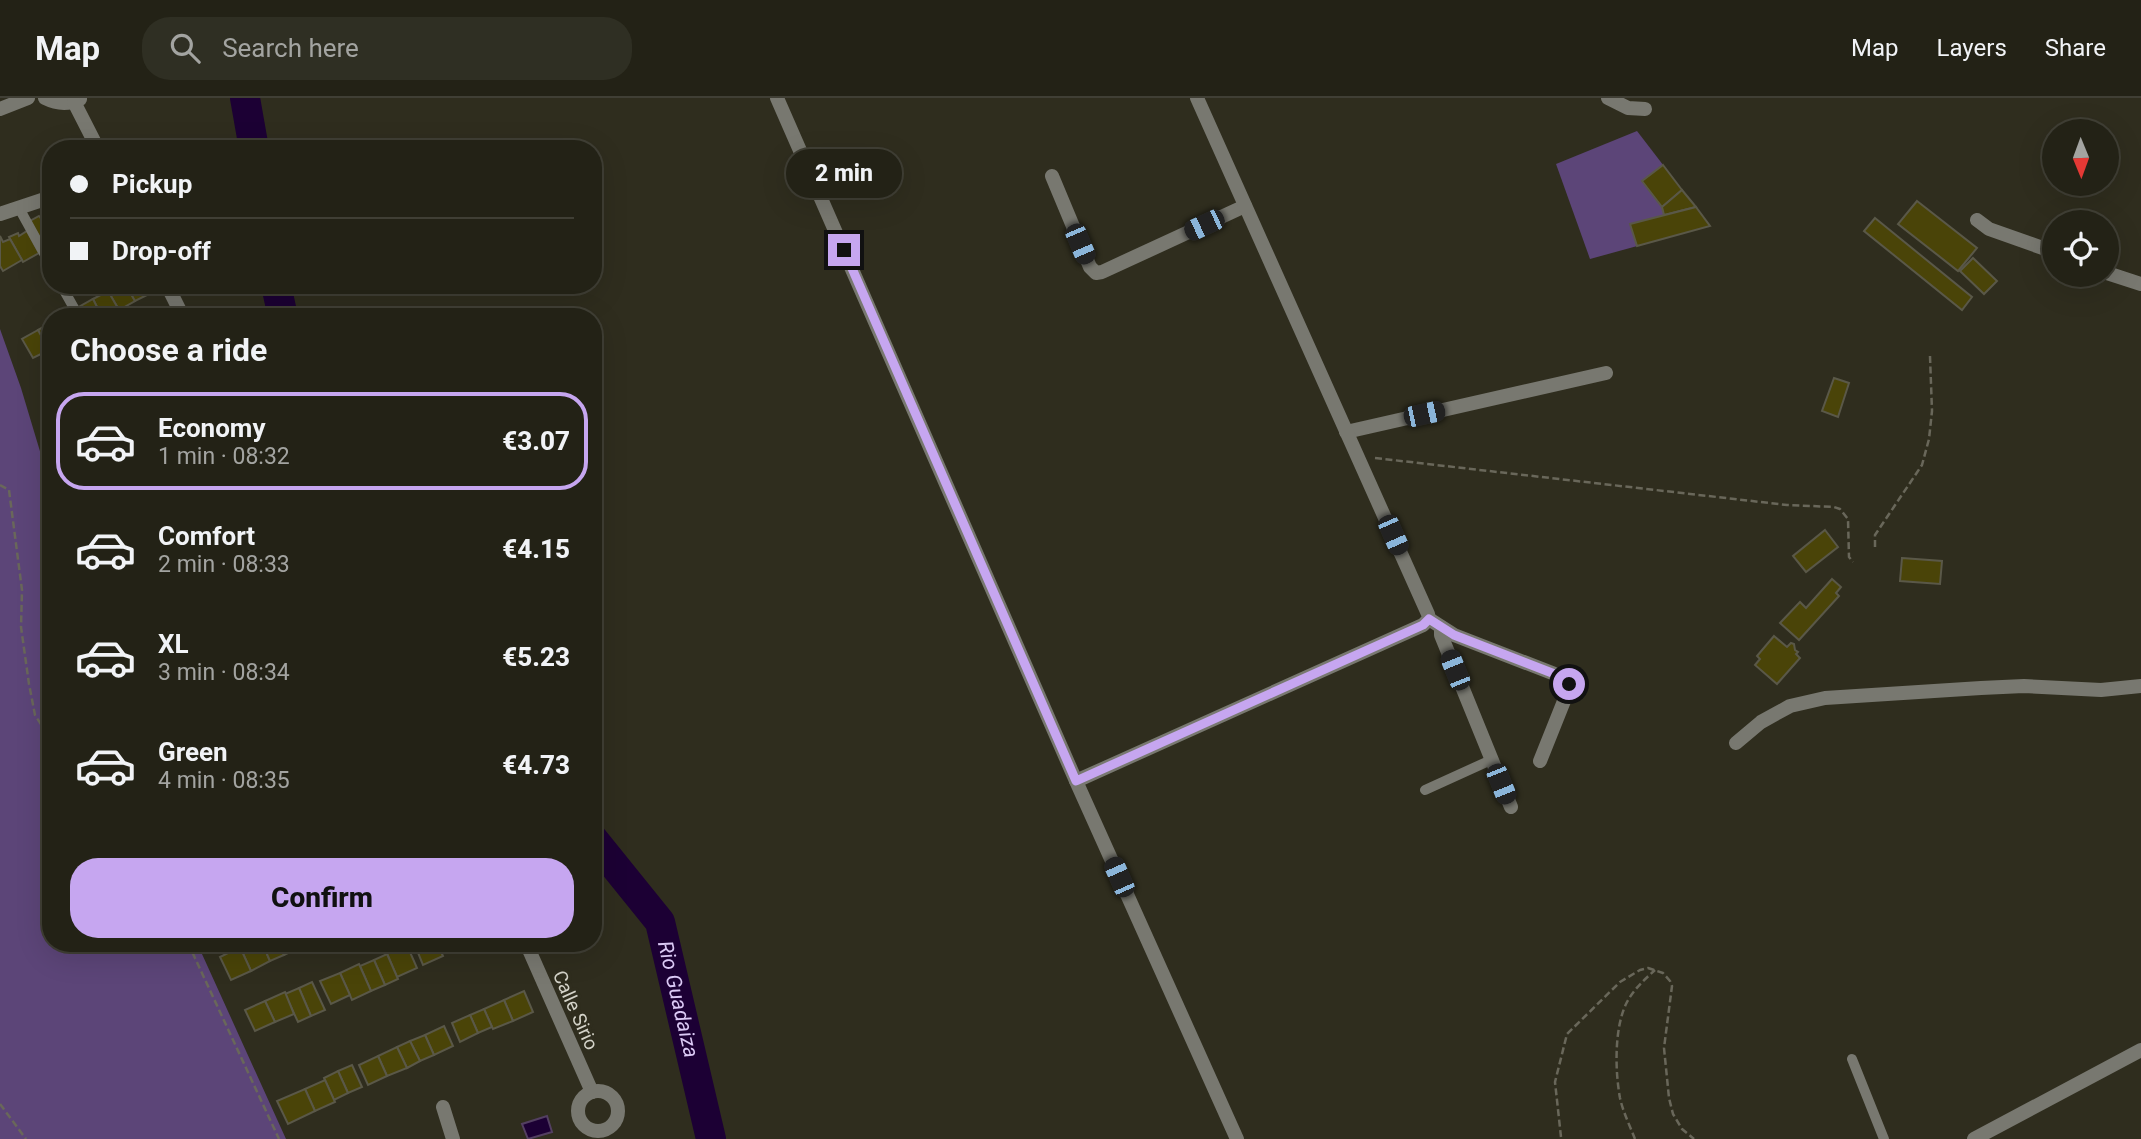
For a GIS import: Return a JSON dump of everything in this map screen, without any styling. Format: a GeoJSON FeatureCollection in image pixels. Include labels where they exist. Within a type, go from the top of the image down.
{"type":"FeatureCollection","features":[{"type":"Feature","properties":{"kind":"street"},"geometry":{"type":"LineString","coordinates":[[0,109],[28,98]]}},
{"type":"Feature","properties":{"kind":"street"},"geometry":{"type":"LineString","coordinates":[[45,98],[55,103],[78,100],[94,140]]}},
{"type":"Feature","properties":{"kind":"street"},"geometry":{"type":"LineString","coordinates":[[777,98],[1076,781],[1237,1139]]}},
{"type":"Feature","properties":{"kind":"street"},"geometry":{"type":"LineString","coordinates":[[1197,98],[1427,611],[1441,635],[1511,807]]}},
{"type":"Feature","properties":{"kind":"street"},"geometry":{"type":"LineString","coordinates":[[1608,98],[1628,108],[1645,109]]}},
{"type":"Feature","properties":{"kind":"street"},"geometry":{"type":"LineString","coordinates":[[1052,176],[1090,267],[1096,273],[1245,206]]}},
{"type":"Feature","properties":{"kind":"street"},"geometry":{"type":"LineString","coordinates":[[0,214],[42,200]]}},
{"type":"Feature","properties":{"kind":"street"},"geometry":{"type":"LineString","coordinates":[[1978,220],[1989,229],[2042,248]]}},
{"type":"Feature","properties":{"kind":"street"},"geometry":{"type":"LineString","coordinates":[[2119,277],[2141,284]]}},
{"type":"Feature","properties":{"kind":"street"},"geometry":{"type":"LineString","coordinates":[[1346,432],[1606,373]]}},
{"type":"Feature","properties":{"kind":"street"},"geometry":{"type":"LineString","coordinates":[[1076,781],[1423,625],[1435,623],[1454,635],[1565,678],[1567,691],[1540,761]]}},
{"type":"Feature","properties":{"kind":"street"},"geometry":{"type":"LineString","coordinates":[[1736,743],[1761,722],[1790,706],[1825,698],[2024,686],[2101,690],[2141,686]]}},
{"type":"Feature","properties":{"kind":"street","name":"Calle Sirio"},"geometry":{"type":"LineString","coordinates":[[530,952],[592,1092]]}},
{"type":"Feature","properties":{"kind":"street"},"geometry":{"type":"LineString","coordinates":[[1974,1139],[2141,1050]]}},
{"type":"Feature","properties":{"kind":"street"},"geometry":{"type":"LineString","coordinates":[[592,1092],[603,1092],[612,1097],[618,1106],[618,1116],[603,1135],[584,1125],[579,1116],[579,1106],[584,1097],[592,1092]]}},
{"type":"Feature","properties":{"kind":"street"},"geometry":{"type":"LineString","coordinates":[[443,1107],[453,1139]]}},
{"type":"Feature","properties":{"kind":"lane"},"geometry":{"type":"LineString","coordinates":[[19,208],[42,250]]}},
{"type":"Feature","properties":{"kind":"lane"},"geometry":{"type":"LineString","coordinates":[[1424,790],[1492,760]]}},
{"type":"Feature","properties":{"kind":"lane"},"geometry":{"type":"LineString","coordinates":[[1852,1059],[1884,1139]]}},
{"type":"Feature","properties":{"kind":"path"},"geometry":{"type":"LineString","coordinates":[[1875,547],[1875,535],[1922,465],[1930,439],[1930,356]]}},
{"type":"Feature","properties":{"kind":"path"},"geometry":{"type":"LineString","coordinates":[[1358,458],[1787,505],[1834,507],[1840,509],[1848,519],[1849,557],[1853,562]]}},
{"type":"Feature","properties":{"kind":"path"},"geometry":{"type":"LineString","coordinates":[[0,485],[9,490],[22,590],[21,627],[35,715],[42,726]]}},
{"type":"Feature","properties":{"kind":"path"},"geometry":{"type":"LineString","coordinates":[[192,952],[279,1139]]}},
{"type":"Feature","properties":{"kind":"path"},"geometry":{"type":"LineString","coordinates":[[1561,1137],[1555,1082],[1567,1034],[1620,982],[1640,970],[1655,970],[1667,976],[1672,986],[1664,1048],[1669,1098],[1673,1114],[1682,1129],[1694,1139]]}},
{"type":"Feature","properties":{"kind":"path"},"geometry":{"type":"LineString","coordinates":[[1635,1139],[1620,1099],[1616,1054],[1619,1024],[1626,1003],[1639,985],[1655,970]]}},
{"type":"Feature","properties":{"kind":"path"},"geometry":{"type":"LineString","coordinates":[[0,1104],[26,1139]]}},
{"type":"Feature","properties":{"kind":"shaded area"},"geometry":{"type":"Polygon","coordinates":[[[1637,131],[1710,226],[1590,259],[1556,164],[1637,131]]]}},
{"type":"Feature","properties":{"kind":"shaded area"},"geometry":{"type":"Polygon","coordinates":[[[0,329],[42,458],[42,952],[201,952],[286,1139],[0,1139],[0,329]]]}},
{"type":"Feature","properties":{"kind":"shaded area"},"geometry":{"type":"Polygon","coordinates":[[[547,1116],[552,1132],[528,1139],[522,1124],[547,1116]]]}},
{"type":"Feature","properties":{"kind":"building"},"geometry":{"type":"Polygon","coordinates":[[[1663,165],[1682,190],[1662,207],[1642,181],[1663,165]]]}},
{"type":"Feature","properties":{"kind":"building"},"geometry":{"type":"Polygon","coordinates":[[[1682,190],[1696,207],[1664,215],[1662,207],[1682,190]]]}},
{"type":"Feature","properties":{"kind":"building"},"geometry":{"type":"Polygon","coordinates":[[[1917,201],[1977,248],[1958,271],[1898,224],[1917,201]]]}},
{"type":"Feature","properties":{"kind":"building"},"geometry":{"type":"Polygon","coordinates":[[[1696,207],[1710,226],[1637,246],[1630,224],[1696,207]]]}},
{"type":"Feature","properties":{"kind":"building"},"geometry":{"type":"Polygon","coordinates":[[[39,216],[42,220],[42,242],[30,221],[39,216]]]}},
{"type":"Feature","properties":{"kind":"building"},"geometry":{"type":"Polygon","coordinates":[[[1875,218],[1972,297],[1962,310],[1864,231],[1875,218]]]}},
{"type":"Feature","properties":{"kind":"building"},"geometry":{"type":"Polygon","coordinates":[[[27,231],[39,253],[23,262],[9,237],[18,233],[19,236],[27,231]]]}},
{"type":"Feature","properties":{"kind":"building"},"geometry":{"type":"Polygon","coordinates":[[[0,236],[3,242],[10,239],[22,260],[3,271],[0,266],[0,236]]]}},
{"type":"Feature","properties":{"kind":"building"},"geometry":{"type":"Polygon","coordinates":[[[1973,258],[1997,281],[1984,294],[1960,271],[1973,258]]]}},
{"type":"Feature","properties":{"kind":"building"},"geometry":{"type":"Polygon","coordinates":[[[102,294],[110,294],[118,308],[98,308],[93,299],[102,294]]]}},
{"type":"Feature","properties":{"kind":"building"},"geometry":{"type":"Polygon","coordinates":[[[110,294],[131,294],[135,301],[118,308],[110,294]]]}},
{"type":"Feature","properties":{"kind":"building"},"geometry":{"type":"Polygon","coordinates":[[[131,294],[149,294],[135,301],[131,294]]]}},
{"type":"Feature","properties":{"kind":"building"},"geometry":{"type":"Polygon","coordinates":[[[93,299],[98,308],[77,308],[93,299]]]}},
{"type":"Feature","properties":{"kind":"building"},"geometry":{"type":"Polygon","coordinates":[[[38,330],[42,337],[42,354],[33,358],[22,339],[38,330]]]}},
{"type":"Feature","properties":{"kind":"building"},"geometry":{"type":"Polygon","coordinates":[[[1834,378],[1849,383],[1838,417],[1822,411],[1834,378]]]}},
{"type":"Feature","properties":{"kind":"building"},"geometry":{"type":"Polygon","coordinates":[[[1825,530],[1838,547],[1806,572],[1793,556],[1825,530]]]}},
{"type":"Feature","properties":{"kind":"building"},"geometry":{"type":"Polygon","coordinates":[[[1902,558],[1942,561],[1940,584],[1900,581],[1902,558]]]}},
{"type":"Feature","properties":{"kind":"building"},"geometry":{"type":"Polygon","coordinates":[[[1832,579],[1841,587],[1836,593],[1839,596],[1799,640],[1780,623],[1800,602],[1806,608],[1832,579]]]}},
{"type":"Feature","properties":{"kind":"building"},"geometry":{"type":"Polygon","coordinates":[[[1774,636],[1787,647],[1791,643],[1794,644],[1798,652],[1796,654],[1800,658],[1777,684],[1755,665],[1760,659],[1757,656],[1774,636]]]}},
{"type":"Feature","properties":{"kind":"building"},"geometry":{"type":"Polygon","coordinates":[[[230,952],[242,952],[251,971],[231,980],[220,957],[230,952]]]}},
{"type":"Feature","properties":{"kind":"building"},"geometry":{"type":"Polygon","coordinates":[[[242,952],[266,952],[270,961],[251,971],[242,952]]]}},
{"type":"Feature","properties":{"kind":"building"},"geometry":{"type":"Polygon","coordinates":[[[266,952],[282,952],[284,955],[270,961],[266,952]]]}},
{"type":"Feature","properties":{"kind":"building"},"geometry":{"type":"Polygon","coordinates":[[[386,952],[410,952],[417,968],[397,977],[386,952]]]}},
{"type":"Feature","properties":{"kind":"building"},"geometry":{"type":"Polygon","coordinates":[[[418,952],[441,952],[443,956],[423,965],[418,952]]]}},
{"type":"Feature","properties":{"kind":"building"},"geometry":{"type":"Polygon","coordinates":[[[387,954],[398,979],[385,985],[374,960],[387,954]]]}},
{"type":"Feature","properties":{"kind":"building"},"geometry":{"type":"Polygon","coordinates":[[[374,960],[385,985],[371,991],[360,966],[374,960]]]}},
{"type":"Feature","properties":{"kind":"building"},"geometry":{"type":"Polygon","coordinates":[[[359,964],[371,991],[352,1000],[340,973],[359,964]]]}},
{"type":"Feature","properties":{"kind":"building"},"geometry":{"type":"Polygon","coordinates":[[[340,973],[350,995],[331,1004],[320,981],[340,973]]]}},
{"type":"Feature","properties":{"kind":"building"},"geometry":{"type":"Polygon","coordinates":[[[312,982],[325,1010],[311,1016],[299,988],[312,982]]]}},
{"type":"Feature","properties":{"kind":"building"},"geometry":{"type":"Polygon","coordinates":[[[299,988],[311,1016],[298,1022],[285,994],[299,988]]]}},
{"type":"Feature","properties":{"kind":"building"},"geometry":{"type":"Polygon","coordinates":[[[524,991],[533,1012],[513,1021],[504,1000],[524,991]]]}},
{"type":"Feature","properties":{"kind":"building"},"geometry":{"type":"Polygon","coordinates":[[[285,992],[294,1014],[275,1022],[265,1001],[285,992]]]}},
{"type":"Feature","properties":{"kind":"building"},"geometry":{"type":"Polygon","coordinates":[[[504,1000],[513,1021],[493,1029],[484,1009],[504,1000]]]}},
{"type":"Feature","properties":{"kind":"building"},"geometry":{"type":"Polygon","coordinates":[[[265,1001],[275,1022],[255,1031],[245,1010],[265,1001]]]}},
{"type":"Feature","properties":{"kind":"building"},"geometry":{"type":"Polygon","coordinates":[[[484,1009],[492,1027],[478,1033],[470,1015],[484,1009]]]}},
{"type":"Feature","properties":{"kind":"building"},"geometry":{"type":"Polygon","coordinates":[[[470,1015],[478,1033],[460,1042],[452,1023],[470,1015]]]}},
{"type":"Feature","properties":{"kind":"building"},"geometry":{"type":"Polygon","coordinates":[[[444,1026],[453,1046],[434,1055],[425,1035],[444,1026]]]}},
{"type":"Feature","properties":{"kind":"building"},"geometry":{"type":"Polygon","coordinates":[[[425,1035],[434,1055],[420,1061],[410,1041],[425,1035]]]}},
{"type":"Feature","properties":{"kind":"building"},"geometry":{"type":"Polygon","coordinates":[[[410,1041],[420,1061],[407,1068],[397,1047],[410,1041]]]}},
{"type":"Feature","properties":{"kind":"building"},"geometry":{"type":"Polygon","coordinates":[[[397,1047],[407,1068],[387,1076],[378,1056],[397,1047]]]}},
{"type":"Feature","properties":{"kind":"building"},"geometry":{"type":"Polygon","coordinates":[[[378,1056],[387,1076],[368,1085],[359,1065],[378,1056]]]}},
{"type":"Feature","properties":{"kind":"building"},"geometry":{"type":"Polygon","coordinates":[[[352,1065],[362,1087],[348,1093],[338,1071],[352,1065]]]}},
{"type":"Feature","properties":{"kind":"building"},"geometry":{"type":"Polygon","coordinates":[[[338,1071],[348,1093],[334,1100],[324,1078],[338,1071]]]}},
{"type":"Feature","properties":{"kind":"building"},"geometry":{"type":"Polygon","coordinates":[[[325,1080],[335,1102],[315,1111],[305,1089],[325,1080]]]}},
{"type":"Feature","properties":{"kind":"building"},"geometry":{"type":"Polygon","coordinates":[[[305,1089],[315,1111],[288,1124],[277,1101],[305,1089]]]}},
{"type":"Feature","properties":{"kind":"waterway","name":"Rio Guadaiza"},"geometry":{"type":"LineString","coordinates":[[245,98],[252,140]]}},
{"type":"Feature","properties":{"kind":"waterway","name":"Rio Guadaiza"},"geometry":{"type":"LineString","coordinates":[[278,294],[281,308]]}},
{"type":"Feature","properties":{"kind":"waterway","name":"Rio Guadaiza"},"geometry":{"type":"LineString","coordinates":[[602,850],[660,922],[711,1139]]}},
{"type":"Feature","properties":{"kind":"route"},"geometry":{"type":"LineString","coordinates":[[844,250],[1076,781],[1423,625],[1429,619],[1454,635],[1565,678],[1569,684]]}}]}
